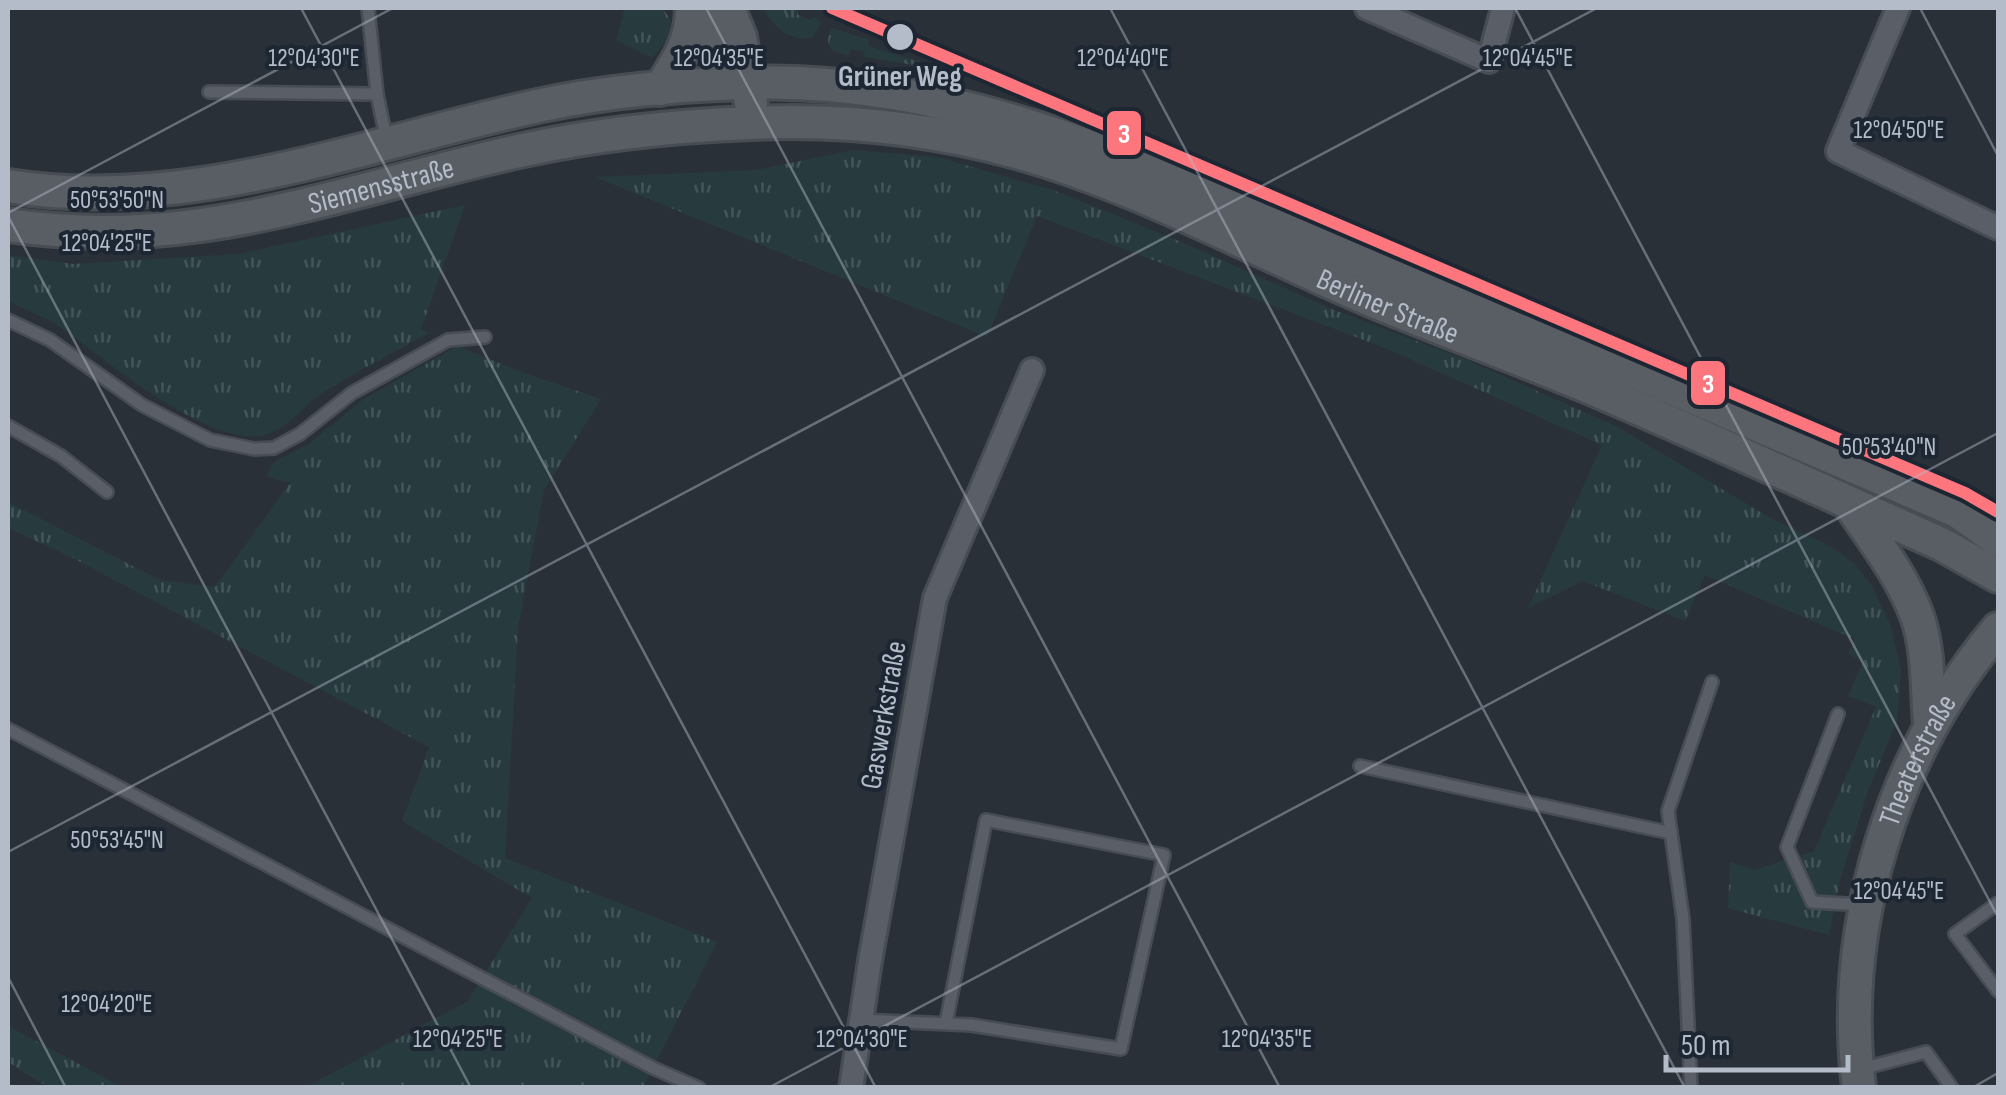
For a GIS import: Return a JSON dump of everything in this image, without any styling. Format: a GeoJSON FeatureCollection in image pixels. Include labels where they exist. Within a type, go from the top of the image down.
{"type":"FeatureCollection","features":[{"type":"Feature","properties":{"kind":"main road"},"geometry":{"type":"LineString","coordinates":[[694,8],[716,46],[748,83]]}},
{"type":"Feature","properties":{"kind":"main road"},"geometry":{"type":"LineString","coordinates":[[660,88],[686,48],[694,8]]}},
{"type":"Feature","properties":{"kind":"main road"},"geometry":{"type":"LineString","coordinates":[[728,8],[740,36],[754,122]]}},
{"type":"Feature","properties":{"kind":"main road","name":"Siemensstraße"},"geometry":{"type":"LineString","coordinates":[[8,186],[132,192],[236,177],[549,104],[660,88],[748,83]]}},
{"type":"Feature","properties":{"kind":"main road","name":"Berliner Straße"},"geometry":{"type":"LineString","coordinates":[[748,83],[828,86],[942,102],[1102,148],[1395,276],[1642,376],[1957,511],[1998,540]]}},
{"type":"Feature","properties":{"kind":"main road","name":"Siemensstraße"},"geometry":{"type":"LineString","coordinates":[[8,226],[111,232],[200,226],[575,140],[754,122]]}},
{"type":"Feature","properties":{"kind":"main road","name":"Berliner Straße"},"geometry":{"type":"LineString","coordinates":[[754,122],[879,124],[948,135],[1018,152],[1091,178],[1589,388],[1943,545],[1998,576]]}},
{"type":"Feature","properties":{"kind":"main road"},"geometry":{"type":"LineString","coordinates":[[1849,503],[1898,576],[1917,618],[1923,642],[1930,723]]}},
{"type":"Feature","properties":{"kind":"main road","name":"Theaterstraße"},"geometry":{"type":"LineString","coordinates":[[1858,1079],[1854,988],[1867,906],[1890,819],[1930,723],[1998,628]]}},
{"type":"Feature","properties":{"kind":"street"},"geometry":{"type":"LineString","coordinates":[[1367,8],[1489,61],[1504,8]]}},
{"type":"Feature","properties":{"kind":"street"},"geometry":{"type":"LineString","coordinates":[[1898,8],[1838,151],[1998,228]]}},
{"type":"Feature","properties":{"kind":"street","name":"Gaswerkstraße"},"geometry":{"type":"LineString","coordinates":[[851,1088],[935,598],[1032,370]]}},
{"type":"Feature","properties":{"kind":"lane"},"geometry":{"type":"LineString","coordinates":[[368,8],[377,94],[388,142]]}},
{"type":"Feature","properties":{"kind":"lane"},"geometry":{"type":"LineString","coordinates":[[209,92],[377,94]]}},
{"type":"Feature","properties":{"kind":"lane"},"geometry":{"type":"LineString","coordinates":[[8,320],[50,340],[142,405],[210,440],[254,449],[274,448],[300,434],[352,393],[448,340],[485,337]]}},
{"type":"Feature","properties":{"kind":"lane"},"geometry":{"type":"LineString","coordinates":[[8,426],[61,456],[107,492]]}},
{"type":"Feature","properties":{"kind":"lane"},"geometry":{"type":"LineString","coordinates":[[1691,1088],[1683,919],[1668,811],[1712,682]]}},
{"type":"Feature","properties":{"kind":"lane"},"geometry":{"type":"LineString","coordinates":[[1838,714],[1787,848],[1812,902],[1867,906]]}},
{"type":"Feature","properties":{"kind":"lane"},"geometry":{"type":"LineString","coordinates":[[8,730],[621,1051],[699,1088]]}},
{"type":"Feature","properties":{"kind":"lane"},"geometry":{"type":"LineString","coordinates":[[1360,766],[1671,833]]}},
{"type":"Feature","properties":{"kind":"lane"},"geometry":{"type":"LineString","coordinates":[[861,1020],[946,1023],[1121,1049],[1164,854],[986,820],[946,1023]]}},
{"type":"Feature","properties":{"kind":"lane"},"geometry":{"type":"LineString","coordinates":[[1998,903],[1954,934],[1998,991]]}},
{"type":"Feature","properties":{"kind":"lane"},"geometry":{"type":"LineString","coordinates":[[1858,1079],[1926,1052],[1952,1088]]}},
{"type":"Feature","properties":{"kind":"green space"},"geometry":{"type":"Polygon","coordinates":[[[625,8],[662,8],[671,20],[669,39],[652,58],[616,40],[625,8]]]}},
{"type":"Feature","properties":{"kind":"green space"},"geometry":{"type":"Polygon","coordinates":[[[762,8],[798,10],[798,15],[811,20],[814,16],[821,23],[812,38],[796,38],[777,26],[762,8]]]}},
{"type":"Feature","properties":{"kind":"green space"},"geometry":{"type":"Polygon","coordinates":[[[831,28],[868,39],[869,46],[920,62],[920,66],[864,57],[865,52],[851,49],[849,55],[837,52],[830,48],[828,40],[831,28]]]}},
{"type":"Feature","properties":{"kind":"green space"},"geometry":{"type":"Polygon","coordinates":[[[853,150],[937,157],[1053,190],[1174,239],[1334,310],[1467,360],[1616,426],[1854,563],[1872,586],[1891,627],[1901,670],[1897,721],[1869,788],[1840,880],[1829,935],[1728,908],[1730,862],[1754,870],[1814,851],[1876,707],[1848,696],[1863,661],[1848,654],[1855,639],[1705,575],[1685,621],[1583,581],[1528,608],[1602,445],[1385,348],[1037,216],[987,337],[595,177],[756,170],[853,150]]]}},
{"type":"Feature","properties":{"kind":"green space"},"geometry":{"type":"Polygon","coordinates":[[[465,205],[421,329],[429,333],[330,388],[288,423],[268,434],[245,436],[190,417],[56,324],[8,301],[8,255],[73,264],[238,254],[465,205]]]}},
{"type":"Feature","properties":{"kind":"green space"},"geometry":{"type":"Polygon","coordinates":[[[458,346],[601,399],[544,490],[518,628],[505,858],[717,942],[643,1087],[306,1087],[467,1002],[532,898],[402,821],[429,747],[73,558],[8,528],[8,502],[160,580],[215,587],[290,483],[266,476],[274,462],[310,443],[365,398],[458,346]]]}},
{"type":"Feature","properties":{"kind":"green space"},"geometry":{"type":"Polygon","coordinates":[[[8,1026],[122,1087],[48,1087],[8,1062],[8,1026]]]}},
{"type":"Feature","properties":{"kind":"transit line","name":"3"},"geometry":{"type":"LineString","coordinates":[[832,8],[1965,493],[1998,512]]}},
{"type":"Feature","properties":{"kind":"place","name":"Grüner Weg"},"geometry":{"type":"Point","coordinates":[900,37]}}]}
